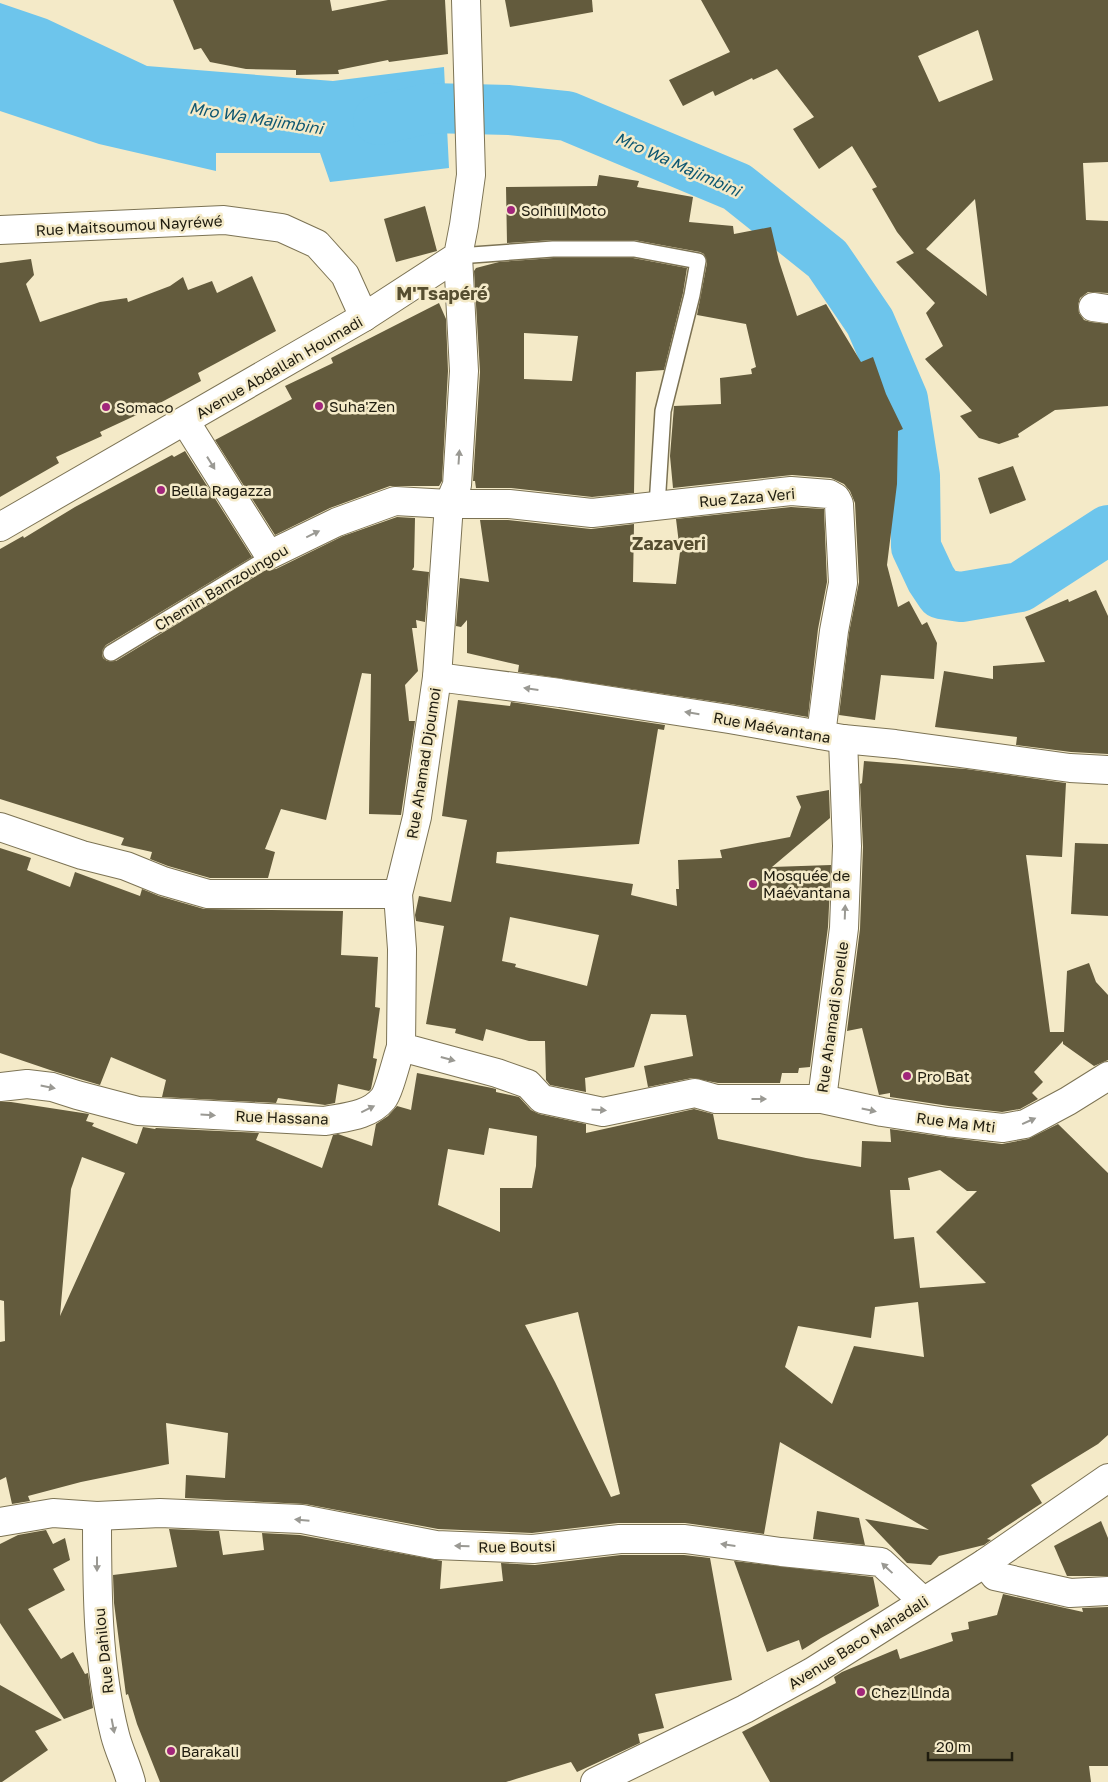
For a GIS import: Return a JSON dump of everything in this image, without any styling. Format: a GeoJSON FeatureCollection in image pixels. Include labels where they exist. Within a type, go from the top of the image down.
{"type":"FeatureCollection","features":[{"type":"Feature","properties":{"kind":"street"},"geometry":{"type":"LineString","coordinates":[[458,256],[471,175],[466,0]]}},
{"type":"Feature","properties":{"kind":"street","name":"Rue Maitsoumou Nayréwé"},"geometry":{"type":"LineString","coordinates":[[0,230],[224,220],[282,228],[316,244],[328,256],[345,275],[364,317]]}},
{"type":"Feature","properties":{"kind":"street","name":"Avenue Abdallah Houmadi"},"geometry":{"type":"LineString","coordinates":[[0,527],[364,317],[458,256]]}},
{"type":"Feature","properties":{"kind":"street","name":"Rue Ahamad Djoumoi"},"geometry":{"type":"LineString","coordinates":[[398,894],[417,817],[438,676],[449,504],[457,485],[464,371],[458,256]]}},
{"type":"Feature","properties":{"kind":"street"},"geometry":{"type":"LineString","coordinates":[[185,422],[269,555]]}},
{"type":"Feature","properties":{"kind":"street","name":"Rue Zaza Veri"},"geometry":{"type":"LineString","coordinates":[[449,504],[508,504],[592,513],[791,491],[829,494],[836,498],[839,504],[842,582],[834,631],[832,737]]}},
{"type":"Feature","properties":{"kind":"street","name":"Chemin Bamzoungou"},"geometry":{"type":"LineString","coordinates":[[269,555],[337,522],[394,501],[449,504]]}},
{"type":"Feature","properties":{"kind":"street","name":"Rue Maévantana"},"geometry":{"type":"LineString","coordinates":[[438,676],[570,694],[832,737],[1070,768],[1108,770]]}},
{"type":"Feature","properties":{"kind":"street","name":"Rue Ahamadi Sonelle"},"geometry":{"type":"LineString","coordinates":[[401,1047],[496,1073],[528,1084],[542,1099],[603,1112],[695,1094],[716,1099],[822,1099],[844,928],[847,846],[832,737]]}},
{"type":"Feature","properties":{"kind":"street"},"geometry":{"type":"LineString","coordinates":[[0,827],[82,855],[126,866],[163,881],[208,894],[398,894]]}},
{"type":"Feature","properties":{"kind":"street","name":"Rue Hassana"},"geometry":{"type":"LineString","coordinates":[[0,1087],[27,1084],[52,1087],[77,1096],[138,1111],[325,1121],[371,1110],[384,1098],[401,1047],[402,949],[398,894]]}},
{"type":"Feature","properties":{"kind":"street","name":"Rue Ma Mti"},"geometry":{"type":"LineString","coordinates":[[822,1099],[882,1112],[1003,1128],[1025,1124],[1068,1101],[1108,1076]]}},
{"type":"Feature","properties":{"kind":"street","name":"Avenue Baco Mahadali"},"geometry":{"type":"LineString","coordinates":[[595,1782],[745,1709],[812,1672],[985,1563],[1108,1478]]}},
{"type":"Feature","properties":{"kind":"street","name":"Rue Boutsi"},"geometry":{"type":"LineString","coordinates":[[0,1522],[53,1513],[97,1516],[160,1513],[302,1519],[436,1545],[533,1549],[620,1539],[685,1539],[781,1552],[881,1562],[923,1601]]}},
{"type":"Feature","properties":{"kind":"street","name":"Rue Dahilou"},"geometry":{"type":"LineString","coordinates":[[97,1516],[97,1596],[104,1682],[126,1779]]}},
{"type":"Feature","properties":{"kind":"street"},"geometry":{"type":"LineString","coordinates":[[985,1563],[995,1576],[1070,1593],[1108,1592]]}},
{"type":"Feature","properties":{"kind":"lane"},"geometry":{"type":"LineString","coordinates":[[458,256],[553,249],[634,249],[698,261],[692,295],[662,411],[657,506]]}},
{"type":"Feature","properties":{"kind":"lane","name":"Chemin Bamzoungou"},"geometry":{"type":"LineString","coordinates":[[110,653],[269,555]]}},
{"type":"Feature","properties":{"kind":"water"},"geometry":{"type":"Polygon","coordinates":[[[0,3],[47,19],[147,66],[333,81],[444,67],[449,168],[330,182],[320,153],[216,153],[216,171],[99,144],[0,111],[0,3]]]}},
{"type":"Feature","properties":{"kind":"building"},"geometry":{"type":"Polygon","coordinates":[[[173,0],[330,0],[332,11],[388,0],[445,0],[448,54],[389,62],[388,60],[338,70],[339,74],[296,75],[296,70],[246,69],[210,62],[201,48],[194,50],[173,0]]]}},
{"type":"Feature","properties":{"kind":"building"},"geometry":{"type":"Polygon","coordinates":[[[505,0],[592,0],[593,12],[510,27],[505,0]]]}},
{"type":"Feature","properties":{"kind":"building"},"geometry":{"type":"Polygon","coordinates":[[[701,0],[1108,0],[1108,162],[1083,163],[1086,220],[1108,221],[1108,293],[1088,292],[1080,298],[1078,305],[1079,313],[1084,320],[1108,324],[1108,406],[1055,410],[1018,434],[1019,437],[999,444],[979,438],[960,416],[972,411],[925,359],[943,346],[926,313],[935,303],[896,262],[914,253],[897,232],[872,189],[877,187],[852,146],[819,169],[793,129],[814,117],[777,69],[753,80],[752,78],[715,96],[713,91],[683,106],[669,80],[730,52],[701,0]],[[978,30],[918,56],[939,102],[993,80],[978,30]],[[975,199],[926,249],[987,296],[975,199]]]}},
{"type":"Feature","properties":{"kind":"building"},"geometry":{"type":"Polygon","coordinates":[[[599,175],[639,181],[637,187],[693,197],[689,222],[733,226],[734,234],[771,227],[779,261],[797,316],[826,304],[861,362],[873,357],[886,394],[903,429],[898,431],[897,484],[887,565],[898,607],[909,601],[922,625],[927,622],[937,643],[934,679],[881,675],[875,720],[839,715],[849,633],[859,582],[855,503],[850,491],[844,484],[831,478],[792,475],[673,488],[670,456],[674,406],[721,404],[720,378],[752,374],[751,369],[756,367],[746,324],[697,315],[707,263],[704,254],[634,240],[553,240],[507,243],[506,187],[597,186],[599,175]]]}},
{"type":"Feature","properties":{"kind":"building"},"geometry":{"type":"Polygon","coordinates":[[[425,206],[437,251],[396,262],[384,219],[425,206]]]}},
{"type":"Feature","properties":{"kind":"building"},"geometry":{"type":"Polygon","coordinates":[[[553,258],[633,258],[687,268],[683,293],[664,370],[636,372],[634,493],[592,497],[511,488],[476,488],[475,481],[473,481],[480,372],[474,271],[476,268],[499,262],[553,258]],[[524,333],[524,379],[572,381],[578,336],[524,333]]]}},
{"type":"Feature","properties":{"kind":"building"},"geometry":{"type":"Polygon","coordinates":[[[31,259],[34,275],[26,284],[40,322],[100,302],[127,298],[128,302],[170,286],[183,277],[188,290],[212,281],[217,293],[252,276],[276,331],[198,373],[201,381],[143,412],[100,432],[102,436],[56,457],[59,463],[0,497],[0,263],[31,259]]]}},
{"type":"Feature","properties":{"kind":"building"},"geometry":{"type":"Polygon","coordinates":[[[439,303],[446,319],[448,371],[442,481],[439,486],[390,486],[330,508],[275,535],[215,440],[292,399],[285,386],[333,363],[331,358],[439,303]]]}},
{"type":"Feature","properties":{"kind":"building"},"geometry":{"type":"Polygon","coordinates":[[[185,451],[252,557],[106,645],[102,654],[103,658],[107,661],[116,661],[266,570],[276,569],[343,536],[397,517],[415,518],[414,567],[412,570],[429,572],[425,622],[416,620],[417,628],[412,628],[418,671],[405,685],[409,721],[415,721],[401,815],[369,814],[371,674],[362,673],[326,820],[281,809],[265,849],[275,852],[268,878],[210,878],[168,866],[150,859],[152,852],[121,845],[124,838],[0,799],[0,549],[23,536],[24,538],[75,507],[172,455],[174,457],[185,451]]]}},
{"type":"Feature","properties":{"kind":"building"},"geometry":{"type":"Polygon","coordinates":[[[1013,466],[1026,500],[990,514],[978,478],[1013,466]]]}},
{"type":"Feature","properties":{"kind":"building"},"geometry":{"type":"Polygon","coordinates":[[[791,507],[824,509],[827,582],[818,629],[808,717],[518,672],[519,665],[467,653],[467,620],[461,627],[456,626],[460,578],[489,582],[480,520],[508,520],[591,529],[634,524],[633,582],[676,584],[680,552],[676,519],[791,507]]]}},
{"type":"Feature","properties":{"kind":"building"},"geometry":{"type":"Polygon","coordinates":[[[1096,590],[1108,616],[1108,754],[1071,752],[1016,745],[1017,737],[935,727],[944,671],[993,679],[993,666],[1045,662],[1025,617],[1068,599],[1069,602],[1096,590]]]}},
{"type":"Feature","properties":{"kind":"building"},"geometry":{"type":"Polygon","coordinates":[[[458,700],[510,706],[511,702],[665,725],[664,730],[658,729],[639,844],[497,852],[496,863],[633,884],[631,895],[677,906],[676,889],[679,889],[678,860],[722,858],[720,850],[790,837],[801,807],[796,796],[829,790],[830,818],[772,867],[831,865],[828,927],[810,1067],[799,1068],[798,1073],[782,1073],[780,1083],[718,1083],[692,1078],[648,1087],[644,1066],[693,1056],[686,1015],[651,1014],[634,1067],[585,1078],[586,1092],[550,1085],[546,1080],[545,1041],[529,1041],[486,1029],[483,1041],[455,1033],[456,1029],[426,1024],[444,926],[416,921],[415,915],[419,896],[451,902],[467,820],[442,816],[458,700]],[[510,917],[502,961],[516,964],[515,967],[587,986],[599,935],[510,917]]]}},
{"type":"Feature","properties":{"kind":"building"},"geometry":{"type":"Polygon","coordinates":[[[864,761],[966,769],[1066,783],[1062,857],[1026,855],[1050,1032],[1064,1032],[1067,971],[1089,963],[1096,982],[1108,995],[1108,1060],[1094,1066],[1063,1044],[1063,1041],[1034,1072],[1043,1082],[1032,1093],[1038,1099],[1020,1109],[1002,1112],[890,1097],[890,1093],[879,1095],[862,1028],[847,1031],[860,929],[863,847],[860,784],[862,783],[864,761]]]}},
{"type":"Feature","properties":{"kind":"building"},"geometry":{"type":"Polygon","coordinates":[[[1075,843],[1108,844],[1108,916],[1071,914],[1075,843]]]}},
{"type":"Feature","properties":{"kind":"building"},"geometry":{"type":"Polygon","coordinates":[[[0,848],[31,858],[27,870],[70,887],[75,872],[140,896],[142,889],[204,909],[343,911],[341,955],[378,957],[375,1007],[380,1008],[373,1058],[377,1059],[371,1089],[369,1091],[338,1084],[335,1103],[325,1105],[278,1098],[276,1103],[162,1097],[166,1080],[111,1057],[100,1085],[0,1053],[0,848]]]}},
{"type":"Feature","properties":{"kind":"building"},"geometry":{"type":"Polygon","coordinates":[[[417,1073],[492,1088],[496,1089],[496,1092],[519,1097],[531,1110],[539,1114],[586,1124],[586,1133],[694,1109],[713,1114],[718,1139],[806,1158],[861,1167],[862,1141],[891,1142],[890,1129],[1002,1144],[1028,1139],[1058,1124],[1108,1173],[1108,1435],[1098,1444],[1031,1485],[1042,1503],[987,1539],[991,1540],[984,1545],[939,1556],[931,1565],[907,1563],[865,1519],[929,1530],[780,1442],[764,1534],[685,1523],[618,1523],[532,1533],[438,1529],[305,1504],[185,1498],[186,1475],[225,1478],[228,1433],[166,1423],[169,1464],[81,1482],[28,1496],[30,1501],[12,1504],[6,1477],[0,1480],[0,1342],[5,1341],[4,1301],[0,1300],[0,1102],[89,1114],[86,1121],[94,1123],[92,1126],[137,1144],[143,1127],[259,1133],[256,1140],[322,1168],[333,1135],[338,1134],[372,1146],[376,1124],[388,1116],[397,1106],[411,1110],[417,1073]],[[489,1128],[484,1155],[448,1149],[438,1205],[500,1232],[500,1188],[532,1188],[536,1166],[537,1136],[489,1128]],[[82,1157],[71,1189],[60,1316],[125,1173],[82,1157]],[[940,1170],[908,1178],[910,1190],[890,1190],[894,1239],[914,1237],[920,1288],[986,1283],[936,1232],[977,1191],[967,1191],[940,1170]],[[918,1302],[875,1307],[871,1338],[798,1326],[785,1367],[832,1404],[854,1346],[924,1357],[918,1302]],[[578,1312],[525,1325],[611,1497],[620,1494],[578,1312]]]}},
{"type":"Feature","properties":{"kind":"building"},"geometry":{"type":"Polygon","coordinates":[[[817,1511],[859,1518],[865,1545],[813,1539],[817,1511]]]}},
{"type":"Feature","properties":{"kind":"building"},"geometry":{"type":"Polygon","coordinates":[[[1101,1521],[1108,1538],[1108,1576],[1067,1576],[1054,1546],[1101,1521]]]}},
{"type":"Feature","properties":{"kind":"building"},"geometry":{"type":"Polygon","coordinates":[[[169,1529],[219,1531],[223,1555],[264,1550],[262,1533],[300,1535],[442,1561],[440,1589],[503,1581],[501,1563],[535,1565],[621,1555],[684,1555],[710,1558],[732,1680],[655,1694],[664,1728],[638,1734],[640,1743],[577,1772],[571,1762],[506,1782],[160,1782],[137,1724],[128,1694],[126,1695],[114,1603],[113,1575],[177,1567],[169,1529]]]}},
{"type":"Feature","properties":{"kind":"building"},"geometry":{"type":"Polygon","coordinates":[[[46,1530],[53,1544],[65,1538],[70,1560],[53,1569],[65,1590],[28,1609],[61,1659],[73,1652],[85,1674],[88,1673],[93,1708],[64,1719],[0,1623],[0,1544],[18,1535],[46,1530]]]}},
{"type":"Feature","properties":{"kind":"building"},"geometry":{"type":"Polygon","coordinates":[[[734,1561],[873,1577],[879,1606],[802,1650],[799,1640],[767,1652],[734,1561]]]}},
{"type":"Feature","properties":{"kind":"building"},"geometry":{"type":"Polygon","coordinates":[[[1003,1594],[1083,1612],[1082,1608],[1108,1607],[1108,1766],[1089,1766],[1091,1782],[770,1782],[742,1732],[836,1683],[834,1677],[842,1672],[897,1649],[900,1659],[953,1641],[951,1633],[969,1629],[968,1622],[997,1615],[1003,1594]]]}},
{"type":"Feature","properties":{"kind":"building"},"geometry":{"type":"Polygon","coordinates":[[[0,1685],[62,1720],[35,1731],[48,1750],[2,1782],[0,1782],[0,1685]]]}},
{"type":"Feature","properties":{"kind":"waterway","name":"Mro Wa Majimbini"},"geometry":{"type":"LineString","coordinates":[[378,120],[430,108],[509,110],[567,116],[737,187],[827,259],[870,322],[903,399],[915,476],[916,547],[931,579],[941,594],[961,597],[1020,587],[1108,530]]}},
{"type":"Feature","properties":{"kind":"place","name":"Soihili Moto"},"geometry":{"type":"Point","coordinates":[511,210]}},
{"type":"Feature","properties":{"kind":"place","name":"Suha'Zen"},"geometry":{"type":"Point","coordinates":[319,406]}},
{"type":"Feature","properties":{"kind":"place","name":"Somaco"},"geometry":{"type":"Point","coordinates":[106,407]}},
{"type":"Feature","properties":{"kind":"place","name":"Bella Ragazza"},"geometry":{"type":"Point","coordinates":[161,490]}},
{"type":"Feature","properties":{"kind":"place","name":"Mosquée de Maévantana"},"geometry":{"type":"Point","coordinates":[753,884]}},
{"type":"Feature","properties":{"kind":"place","name":"Pro Bat"},"geometry":{"type":"Point","coordinates":[907,1076]}},
{"type":"Feature","properties":{"kind":"place","name":"Chez Linda"},"geometry":{"type":"Point","coordinates":[861,1692]}},
{"type":"Feature","properties":{"kind":"place","name":"Barakali"},"geometry":{"type":"Point","coordinates":[171,1751]}},
{"type":"Feature","properties":{"kind":"district","name":"M'Tsapéré"},"geometry":{"type":"Point","coordinates":[442,293]}},
{"type":"Feature","properties":{"kind":"district","name":"Zazaveri"},"geometry":{"type":"Point","coordinates":[669,543]}}]}
